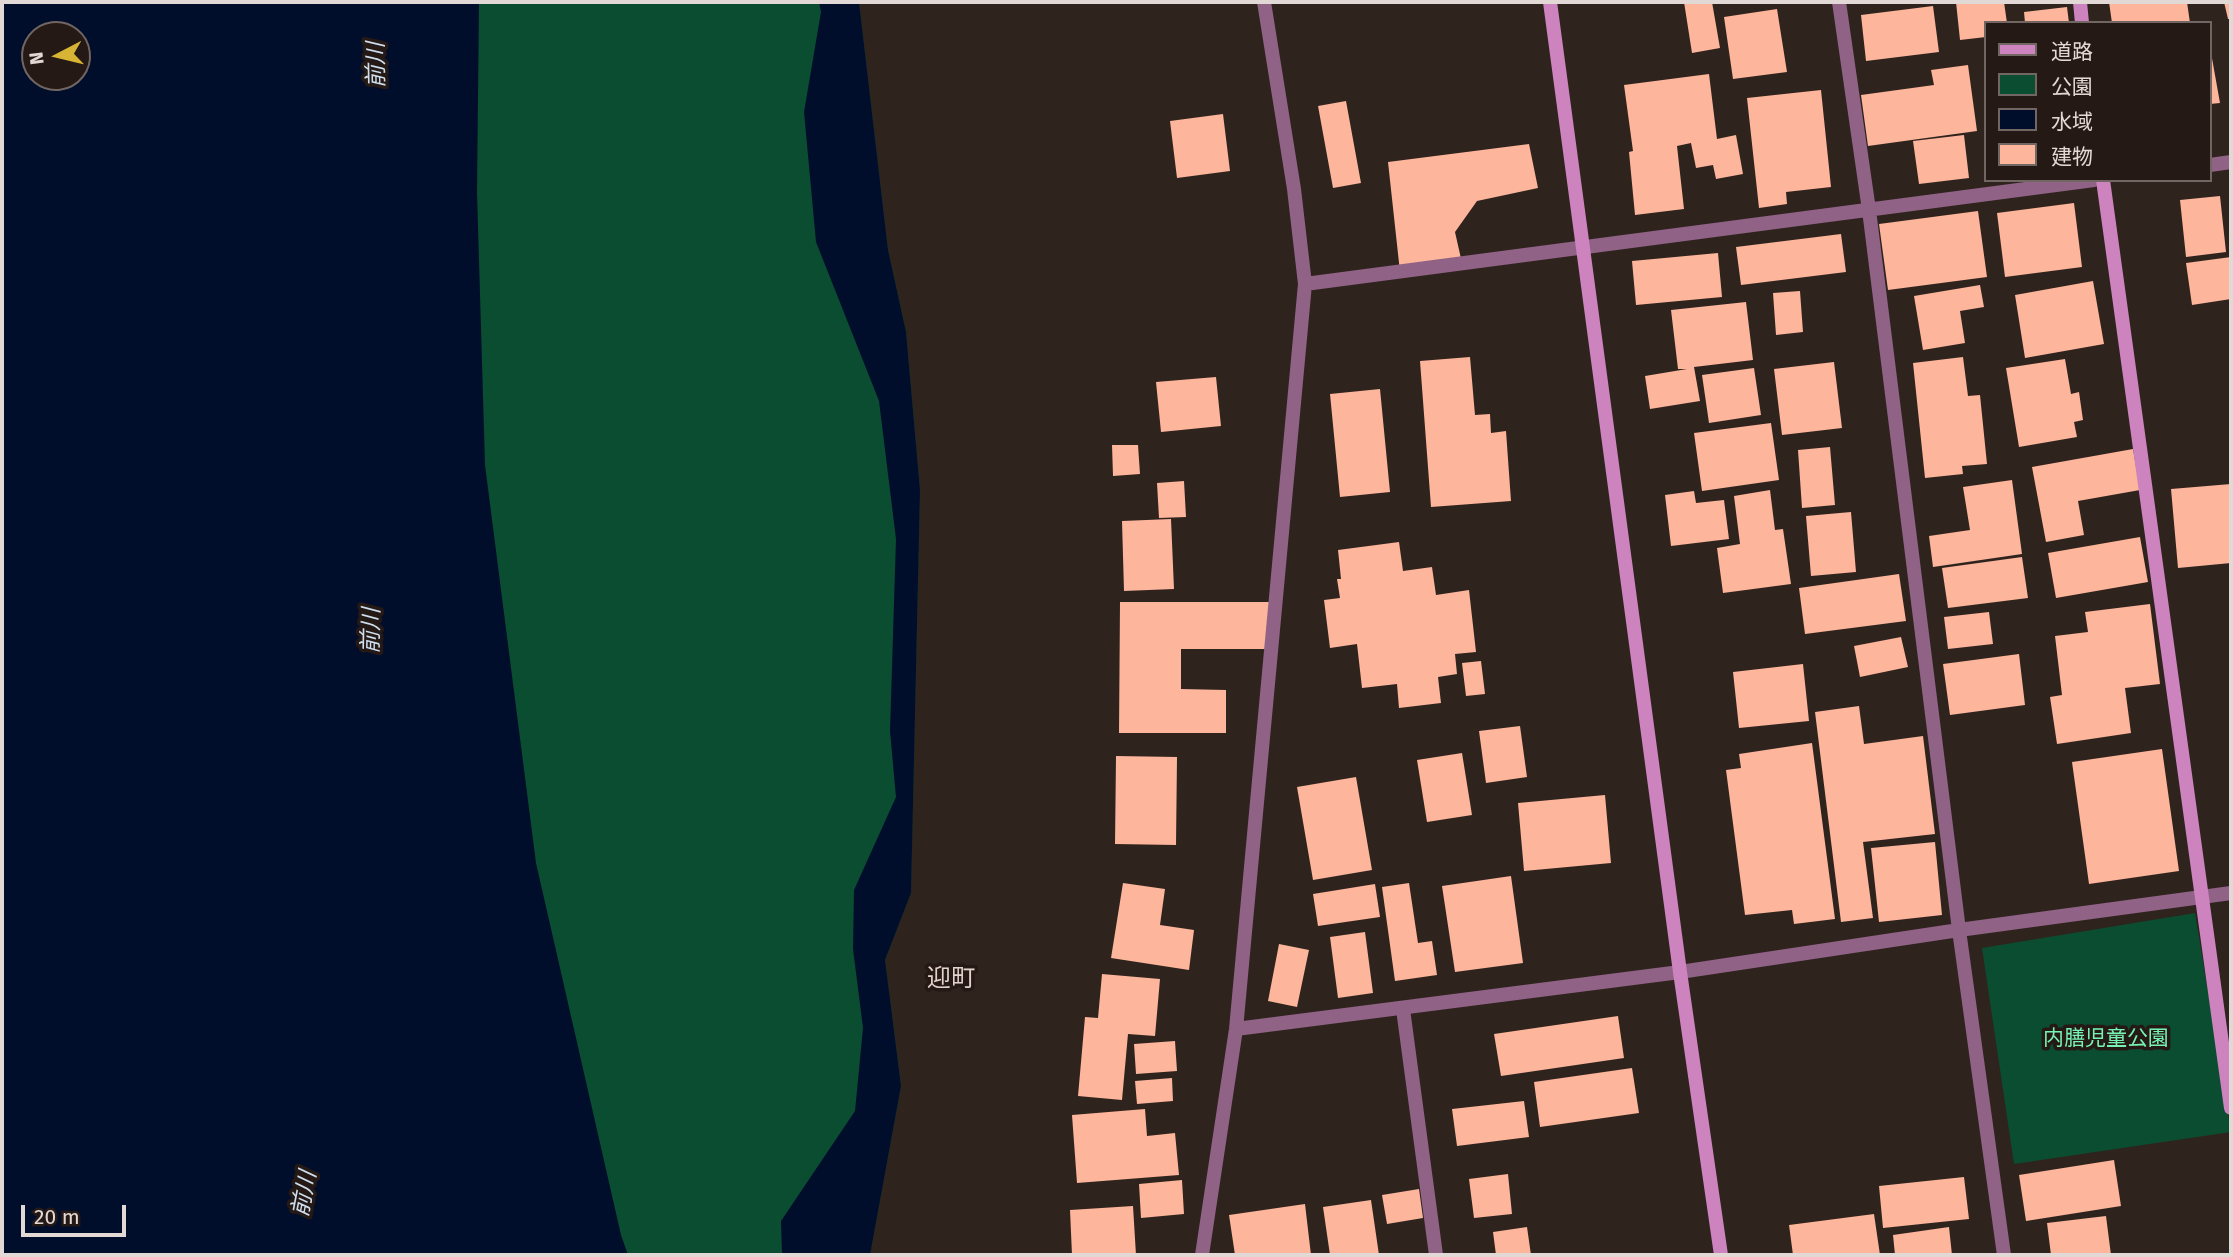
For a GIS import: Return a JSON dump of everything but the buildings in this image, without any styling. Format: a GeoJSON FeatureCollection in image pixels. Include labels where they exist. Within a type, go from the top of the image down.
{"type":"FeatureCollection","features":[{"type":"Feature","properties":{"kind":"street"},"geometry":{"type":"LineString","coordinates":[[1202,1255],[1236,1029],[1305,285],[1294,189],[1264,2]]}},
{"type":"Feature","properties":{"kind":"street"},"geometry":{"type":"LineString","coordinates":[[1550,2],[1680,972],[1721,1255]]}},
{"type":"Feature","properties":{"kind":"street"},"geometry":{"type":"LineString","coordinates":[[1839,2],[1869,210],[1959,930],[2004,1255]]}},
{"type":"Feature","properties":{"kind":"street"},"geometry":{"type":"LineString","coordinates":[[2080,2],[2082,21]]}},
{"type":"Feature","properties":{"kind":"street"},"geometry":{"type":"LineString","coordinates":[[2212,165],[2231,162]]}},
{"type":"Feature","properties":{"kind":"street"},"geometry":{"type":"LineString","coordinates":[[1305,285],[2079,182]]}},
{"type":"Feature","properties":{"kind":"street"},"geometry":{"type":"LineString","coordinates":[[2103,182],[2231,1108]]}},
{"type":"Feature","properties":{"kind":"street"},"geometry":{"type":"LineString","coordinates":[[1236,1029],[1680,972],[2231,893]]}},
{"type":"Feature","properties":{"kind":"street"},"geometry":{"type":"LineString","coordinates":[[1403,1009],[1436,1255]]}},
{"type":"Feature","properties":{"kind":"green space"},"geometry":{"type":"Polygon","coordinates":[[[332,2],[859,2],[888,250],[906,332],[920,490],[911,893],[885,960],[901,1086],[870,1255],[313,1255],[332,2]]]}},
{"type":"Feature","properties":{"kind":"green space","name":"内膳児童公園"},"geometry":{"type":"Polygon","coordinates":[[[2195,913],[2231,1132],[2014,1164],[1982,948],[2195,913]]]}},
{"type":"Feature","properties":{"kind":"water","name":"前川"},"geometry":{"type":"Polygon","coordinates":[[[2,2],[479,2],[477,192],[485,465],[536,863],[621,1235],[628,1255],[2,1255],[2,2]]]}},
{"type":"Feature","properties":{"kind":"water"},"geometry":{"type":"Polygon","coordinates":[[[819,2],[859,2],[888,250],[906,332],[920,490],[911,893],[885,960],[901,1086],[870,1255],[782,1255],[781,1221],[855,1111],[863,1028],[853,949],[854,890],[896,797],[890,731],[896,539],[879,401],[816,242],[804,112],[821,12],[819,2]]]}},
{"type":"Feature","properties":{"kind":"district","name":"迎町"},"geometry":{"type":"Point","coordinates":[951,979]}}]}
